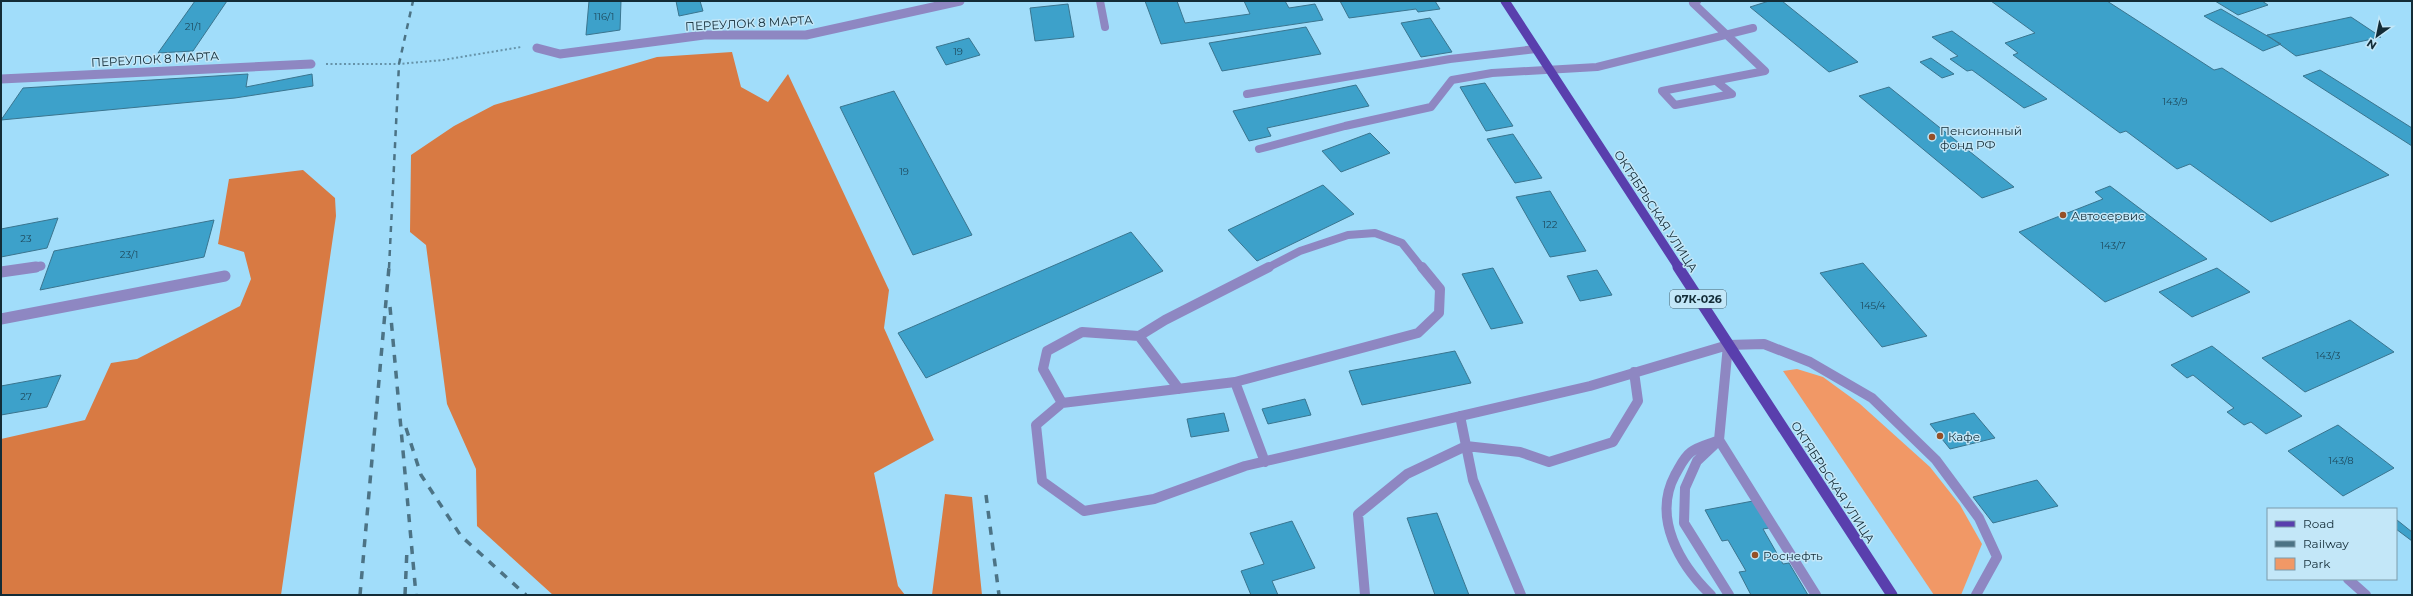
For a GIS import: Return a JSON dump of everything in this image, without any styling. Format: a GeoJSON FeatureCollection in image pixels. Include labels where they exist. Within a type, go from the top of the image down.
{"type":"FeatureCollection","features":[{"type":"Feature","properties":{"kind":"main road","name":"ОКТЯБРЬСКАЯ УЛИЦА"},"geometry":{"type":"LineString","coordinates":[[1505,1],[1892,595]]}},
{"type":"Feature","properties":{"kind":"street","name":"ПЕРЕУЛОК 8 МАРТА"},"geometry":{"type":"LineString","coordinates":[[537,48],[560,54],[704,35],[806,34],[960,1]]}},
{"type":"Feature","properties":{"kind":"street","name":"ПЕРЕУЛОК 8 МАРТА"},"geometry":{"type":"LineString","coordinates":[[1,78],[311,64]]}},
{"type":"Feature","properties":{"kind":"street"},"geometry":{"type":"LineString","coordinates":[[1,272],[41,266]]}},
{"type":"Feature","properties":{"kind":"street"},"geometry":{"type":"LineString","coordinates":[[1,319],[225,276]]}},
{"type":"Feature","properties":{"kind":"lane"},"geometry":{"type":"LineString","coordinates":[[1100,1],[1104,27]]}},
{"type":"Feature","properties":{"kind":"lane"},"geometry":{"type":"LineString","coordinates":[[1697,1],[1693,3],[1765,71],[1662,91],[1675,105],[1732,94],[1716,81]]}},
{"type":"Feature","properties":{"kind":"lane"},"geometry":{"type":"LineString","coordinates":[[1259,149],[1346,126],[1431,107],[1452,80],[1492,73],[1597,67],[1754,28]]}},
{"type":"Feature","properties":{"kind":"lane"},"geometry":{"type":"LineString","coordinates":[[1247,94],[1450,59],[1536,49]]}},
{"type":"Feature","properties":{"kind":"lane"},"geometry":{"type":"LineString","coordinates":[[1062,403],[1043,369],[1047,351],[1082,332],[1139,336],[1165,320],[1300,251],[1348,235],[1375,233],[1402,243],[1440,288],[1439,313],[1418,333],[1235,382],[1062,403],[1036,425],[1042,481],[1084,510],[1154,499],[1245,466],[1590,386],[1728,345],[1764,344],[1810,362],[1872,398],[1936,460],[1979,518],[1997,557],[1976,595]]}},
{"type":"Feature","properties":{"kind":"lane"},"geometry":{"type":"LineString","coordinates":[[1139,336],[1179,389]]}},
{"type":"Feature","properties":{"kind":"lane"},"geometry":{"type":"LineString","coordinates":[[1728,345],[1719,440],[1816,595]]}},
{"type":"Feature","properties":{"kind":"lane"},"geometry":{"type":"LineString","coordinates":[[1365,595],[1358,514],[1407,474],[1466,446],[1520,452],[1549,462],[1613,442],[1638,401],[1634,372]]}},
{"type":"Feature","properties":{"kind":"lane"},"geometry":{"type":"LineString","coordinates":[[1235,382],[1265,462]]}},
{"type":"Feature","properties":{"kind":"lane"},"geometry":{"type":"LineString","coordinates":[[1460,416],[1473,480],[1521,595]]}},
{"type":"Feature","properties":{"kind":"lane"},"geometry":{"type":"LineString","coordinates":[[1711,595],[1699,586],[1675,549],[1665,513],[1670,480],[1689,454],[1719,440]]}},
{"type":"Feature","properties":{"kind":"lane"},"geometry":{"type":"LineString","coordinates":[[1719,440],[1697,461],[1685,488],[1684,523],[1728,595]]}},
{"type":"Feature","properties":{"kind":"lane"},"geometry":{"type":"LineString","coordinates":[[2349,580],[2366,595]]}},
{"type":"Feature","properties":{"kind":"path"},"geometry":{"type":"LineString","coordinates":[[311,64],[399,64],[443,60],[517,46],[537,48]]}},
{"type":"Feature","properties":{"kind":"green space"},"geometry":{"type":"Polygon","coordinates":[[[1797,369],[1823,377],[1860,404],[1930,467],[1960,505],[1982,544],[1961,595],[1934,595],[1783,371],[1797,369]]]}},
{"type":"Feature","properties":{"kind":"shaded area"},"geometry":{"type":"Polygon","coordinates":[[[732,52],[741,87],[768,102],[788,74],[889,290],[884,328],[934,440],[874,473],[898,586],[905,595],[553,595],[477,526],[476,469],[447,404],[426,245],[410,232],[411,155],[454,126],[494,105],[657,57],[732,52]]]}},
{"type":"Feature","properties":{"kind":"shaded area"},"geometry":{"type":"Polygon","coordinates":[[[303,170],[335,198],[336,216],[281,595],[1,595],[1,439],[85,420],[111,363],[137,359],[240,306],[251,279],[244,252],[218,244],[229,179],[303,170]]]}},
{"type":"Feature","properties":{"kind":"shaded area"},"geometry":{"type":"Polygon","coordinates":[[[945,494],[972,497],[982,595],[932,595],[945,494]]]}},
{"type":"Feature","properties":{"kind":"building"},"geometry":{"type":"Polygon","coordinates":[[[195,1],[227,1],[193,51],[158,53],[195,1]]]}},
{"type":"Feature","properties":{"kind":"building"},"geometry":{"type":"Polygon","coordinates":[[[589,1],[621,1],[620,30],[586,35],[589,1]]]}},
{"type":"Feature","properties":{"kind":"building"},"geometry":{"type":"Polygon","coordinates":[[[676,1],[700,1],[703,11],[679,16],[676,1]]]}},
{"type":"Feature","properties":{"kind":"building"},"geometry":{"type":"Polygon","coordinates":[[[1145,1],[1177,1],[1185,23],[1250,14],[1244,1],[1285,1],[1289,8],[1315,4],[1323,20],[1161,44],[1145,1]]]}},
{"type":"Feature","properties":{"kind":"building"},"geometry":{"type":"Polygon","coordinates":[[[1340,1],[1435,1],[1440,9],[1418,12],[1416,9],[1349,18],[1340,1]]]}},
{"type":"Feature","properties":{"kind":"building"},"geometry":{"type":"Polygon","coordinates":[[[1769,1],[1782,1],[1858,62],[1829,72],[1750,7],[1769,1]]]}},
{"type":"Feature","properties":{"kind":"building"},"geometry":{"type":"Polygon","coordinates":[[[1991,1],[2107,1],[2214,70],[2222,68],[2389,175],[2271,222],[2190,164],[2177,169],[2126,131],[2120,133],[2013,55],[2018,53],[2005,43],[2035,33],[1991,1]]]}},
{"type":"Feature","properties":{"kind":"building"},"geometry":{"type":"Polygon","coordinates":[[[2215,1],[2262,1],[2268,5],[2238,15],[2215,1]]]}},
{"type":"Feature","properties":{"kind":"building"},"geometry":{"type":"Polygon","coordinates":[[[1068,4],[1074,37],[1035,41],[1030,8],[1068,4]]]}},
{"type":"Feature","properties":{"kind":"building"},"geometry":{"type":"Polygon","coordinates":[[[2221,9],[2281,44],[2263,51],[2204,16],[2221,9]]]}},
{"type":"Feature","properties":{"kind":"building"},"geometry":{"type":"Polygon","coordinates":[[[2351,17],[2381,37],[2296,56],[2267,35],[2351,17]]]}},
{"type":"Feature","properties":{"kind":"building"},"geometry":{"type":"Polygon","coordinates":[[[1430,18],[1452,52],[1421,57],[1401,23],[1430,18]]]}},
{"type":"Feature","properties":{"kind":"building"},"geometry":{"type":"Polygon","coordinates":[[[1306,27],[1321,54],[1222,71],[1209,43],[1306,27]]]}},
{"type":"Feature","properties":{"kind":"building"},"geometry":{"type":"Polygon","coordinates":[[[1952,31],[2047,99],[2024,108],[1972,70],[1967,71],[1950,59],[1958,56],[1932,37],[1952,31]]]}},
{"type":"Feature","properties":{"kind":"building"},"geometry":{"type":"Polygon","coordinates":[[[969,38],[980,55],[946,65],[936,47],[969,38]]]}},
{"type":"Feature","properties":{"kind":"building"},"geometry":{"type":"Polygon","coordinates":[[[1931,58],[1954,74],[1942,78],[1920,62],[1931,58]]]}},
{"type":"Feature","properties":{"kind":"building"},"geometry":{"type":"Polygon","coordinates":[[[2320,70],[2412,128],[2412,146],[2303,76],[2320,70]]]}},
{"type":"Feature","properties":{"kind":"building"},"geometry":{"type":"Polygon","coordinates":[[[248,74],[246,87],[312,74],[313,86],[235,98],[1,120],[23,88],[248,74]]]}},
{"type":"Feature","properties":{"kind":"building"},"geometry":{"type":"Polygon","coordinates":[[[1485,83],[1513,126],[1486,131],[1460,87],[1485,83]]]}},
{"type":"Feature","properties":{"kind":"building"},"geometry":{"type":"Polygon","coordinates":[[[1356,85],[1369,106],[1267,128],[1271,136],[1249,141],[1233,111],[1356,85]]]}},
{"type":"Feature","properties":{"kind":"building"},"geometry":{"type":"Polygon","coordinates":[[[1889,87],[2014,187],[1982,198],[1859,96],[1889,87]]]}},
{"type":"Feature","properties":{"kind":"building"},"geometry":{"type":"Polygon","coordinates":[[[894,91],[972,235],[913,255],[840,107],[894,91]]]}},
{"type":"Feature","properties":{"kind":"building"},"geometry":{"type":"Polygon","coordinates":[[[1370,133],[1390,153],[1341,172],[1322,151],[1370,133]]]}},
{"type":"Feature","properties":{"kind":"building"},"geometry":{"type":"Polygon","coordinates":[[[1513,134],[1542,178],[1515,183],[1487,139],[1513,134]]]}},
{"type":"Feature","properties":{"kind":"building"},"geometry":{"type":"Polygon","coordinates":[[[1323,185],[1354,214],[1257,261],[1228,230],[1323,185]]]}},
{"type":"Feature","properties":{"kind":"building"},"geometry":{"type":"Polygon","coordinates":[[[2110,186],[2207,259],[2105,302],[2019,232],[2103,199],[2095,192],[2110,186]]]}},
{"type":"Feature","properties":{"kind":"building"},"geometry":{"type":"Polygon","coordinates":[[[1550,191],[1586,251],[1550,257],[1516,197],[1550,191]]]}},
{"type":"Feature","properties":{"kind":"building"},"geometry":{"type":"Polygon","coordinates":[[[58,218],[47,248],[1,257],[1,229],[58,218]]]}},
{"type":"Feature","properties":{"kind":"building"},"geometry":{"type":"Polygon","coordinates":[[[214,220],[204,257],[40,290],[54,251],[214,220]]]}},
{"type":"Feature","properties":{"kind":"building"},"geometry":{"type":"Polygon","coordinates":[[[1131,232],[1163,271],[926,378],[898,333],[1131,232]]]}},
{"type":"Feature","properties":{"kind":"building"},"geometry":{"type":"Polygon","coordinates":[[[1863,263],[1927,336],[1882,347],[1820,273],[1863,263]]]}},
{"type":"Feature","properties":{"kind":"building"},"geometry":{"type":"Polygon","coordinates":[[[1493,268],[1523,323],[1491,329],[1462,274],[1493,268]]]}},
{"type":"Feature","properties":{"kind":"building"},"geometry":{"type":"Polygon","coordinates":[[[2217,268],[2250,292],[2192,317],[2159,292],[2217,268]]]}},
{"type":"Feature","properties":{"kind":"building"},"geometry":{"type":"Polygon","coordinates":[[[1597,270],[1612,295],[1580,301],[1567,276],[1597,270]]]}},
{"type":"Feature","properties":{"kind":"building"},"geometry":{"type":"Polygon","coordinates":[[[2350,320],[2394,352],[2305,392],[2262,358],[2350,320]]]}},
{"type":"Feature","properties":{"kind":"building"},"geometry":{"type":"Polygon","coordinates":[[[2212,346],[2302,416],[2266,434],[2251,422],[2244,425],[2227,412],[2234,408],[2193,375],[2187,378],[2171,365],[2212,346]]]}},
{"type":"Feature","properties":{"kind":"building"},"geometry":{"type":"Polygon","coordinates":[[[1455,351],[1471,383],[1362,405],[1349,371],[1455,351]]]}},
{"type":"Feature","properties":{"kind":"building"},"geometry":{"type":"Polygon","coordinates":[[[61,375],[47,407],[1,415],[1,386],[61,375]]]}},
{"type":"Feature","properties":{"kind":"building"},"geometry":{"type":"Polygon","coordinates":[[[1305,399],[1311,415],[1268,424],[1262,409],[1305,399]]]}},
{"type":"Feature","properties":{"kind":"building"},"geometry":{"type":"Polygon","coordinates":[[[1224,413],[1229,431],[1191,437],[1187,419],[1224,413]]]}},
{"type":"Feature","properties":{"kind":"building"},"geometry":{"type":"Polygon","coordinates":[[[1974,413],[1995,438],[1950,449],[1930,424],[1974,413]]]}},
{"type":"Feature","properties":{"kind":"building"},"geometry":{"type":"Polygon","coordinates":[[[2338,425],[2394,468],[2343,496],[2288,451],[2338,425]]]}},
{"type":"Feature","properties":{"kind":"building"},"geometry":{"type":"Polygon","coordinates":[[[2037,480],[2058,506],[1993,523],[1973,497],[2037,480]]]}},
{"type":"Feature","properties":{"kind":"building"},"geometry":{"type":"Polygon","coordinates":[[[1753,501],[1769,528],[1763,529],[1783,564],[1789,563],[1808,595],[1751,595],[1739,572],[1746,571],[1728,540],[1722,541],[1705,510],[1753,501]]]}},
{"type":"Feature","properties":{"kind":"building"},"geometry":{"type":"Polygon","coordinates":[[[1437,513],[1469,595],[1435,595],[1407,518],[1437,513]]]}},
{"type":"Feature","properties":{"kind":"building"},"geometry":{"type":"Polygon","coordinates":[[[2397,520],[2412,532],[2412,541],[2397,530],[2397,520]]]}},
{"type":"Feature","properties":{"kind":"building"},"geometry":{"type":"Polygon","coordinates":[[[1292,521],[1315,568],[1272,581],[1278,595],[1251,595],[1241,571],[1264,564],[1250,533],[1292,521]]]}},
{"type":"Feature","properties":{"kind":"railway"},"geometry":{"type":"LineString","coordinates":[[389,268],[399,64],[413,1]]}},
{"type":"Feature","properties":{"kind":"railway"},"geometry":{"type":"LineString","coordinates":[[360,595],[389,267]]}},
{"type":"Feature","properties":{"kind":"railway"},"geometry":{"type":"LineString","coordinates":[[390,307],[416,595]]}},
{"type":"Feature","properties":{"kind":"railway"},"geometry":{"type":"LineString","coordinates":[[406,428],[421,475],[461,536],[526,595]]}},
{"type":"Feature","properties":{"kind":"railway"},"geometry":{"type":"LineString","coordinates":[[986,495],[999,595]]}},
{"type":"Feature","properties":{"kind":"railway"},"geometry":{"type":"LineString","coordinates":[[405,595],[407,549]]}},
{"type":"Feature","properties":{"kind":"place","name":"Пенсионный фонд РФ"},"geometry":{"type":"Point","coordinates":[1932,137]}},
{"type":"Feature","properties":{"kind":"place","name":"Автосервис"},"geometry":{"type":"Point","coordinates":[2063,215]}},
{"type":"Feature","properties":{"kind":"place","name":"Кафе"},"geometry":{"type":"Point","coordinates":[1940,436]}},
{"type":"Feature","properties":{"kind":"place","name":"Роснефть"},"geometry":{"type":"Point","coordinates":[1755,555]}}]}
